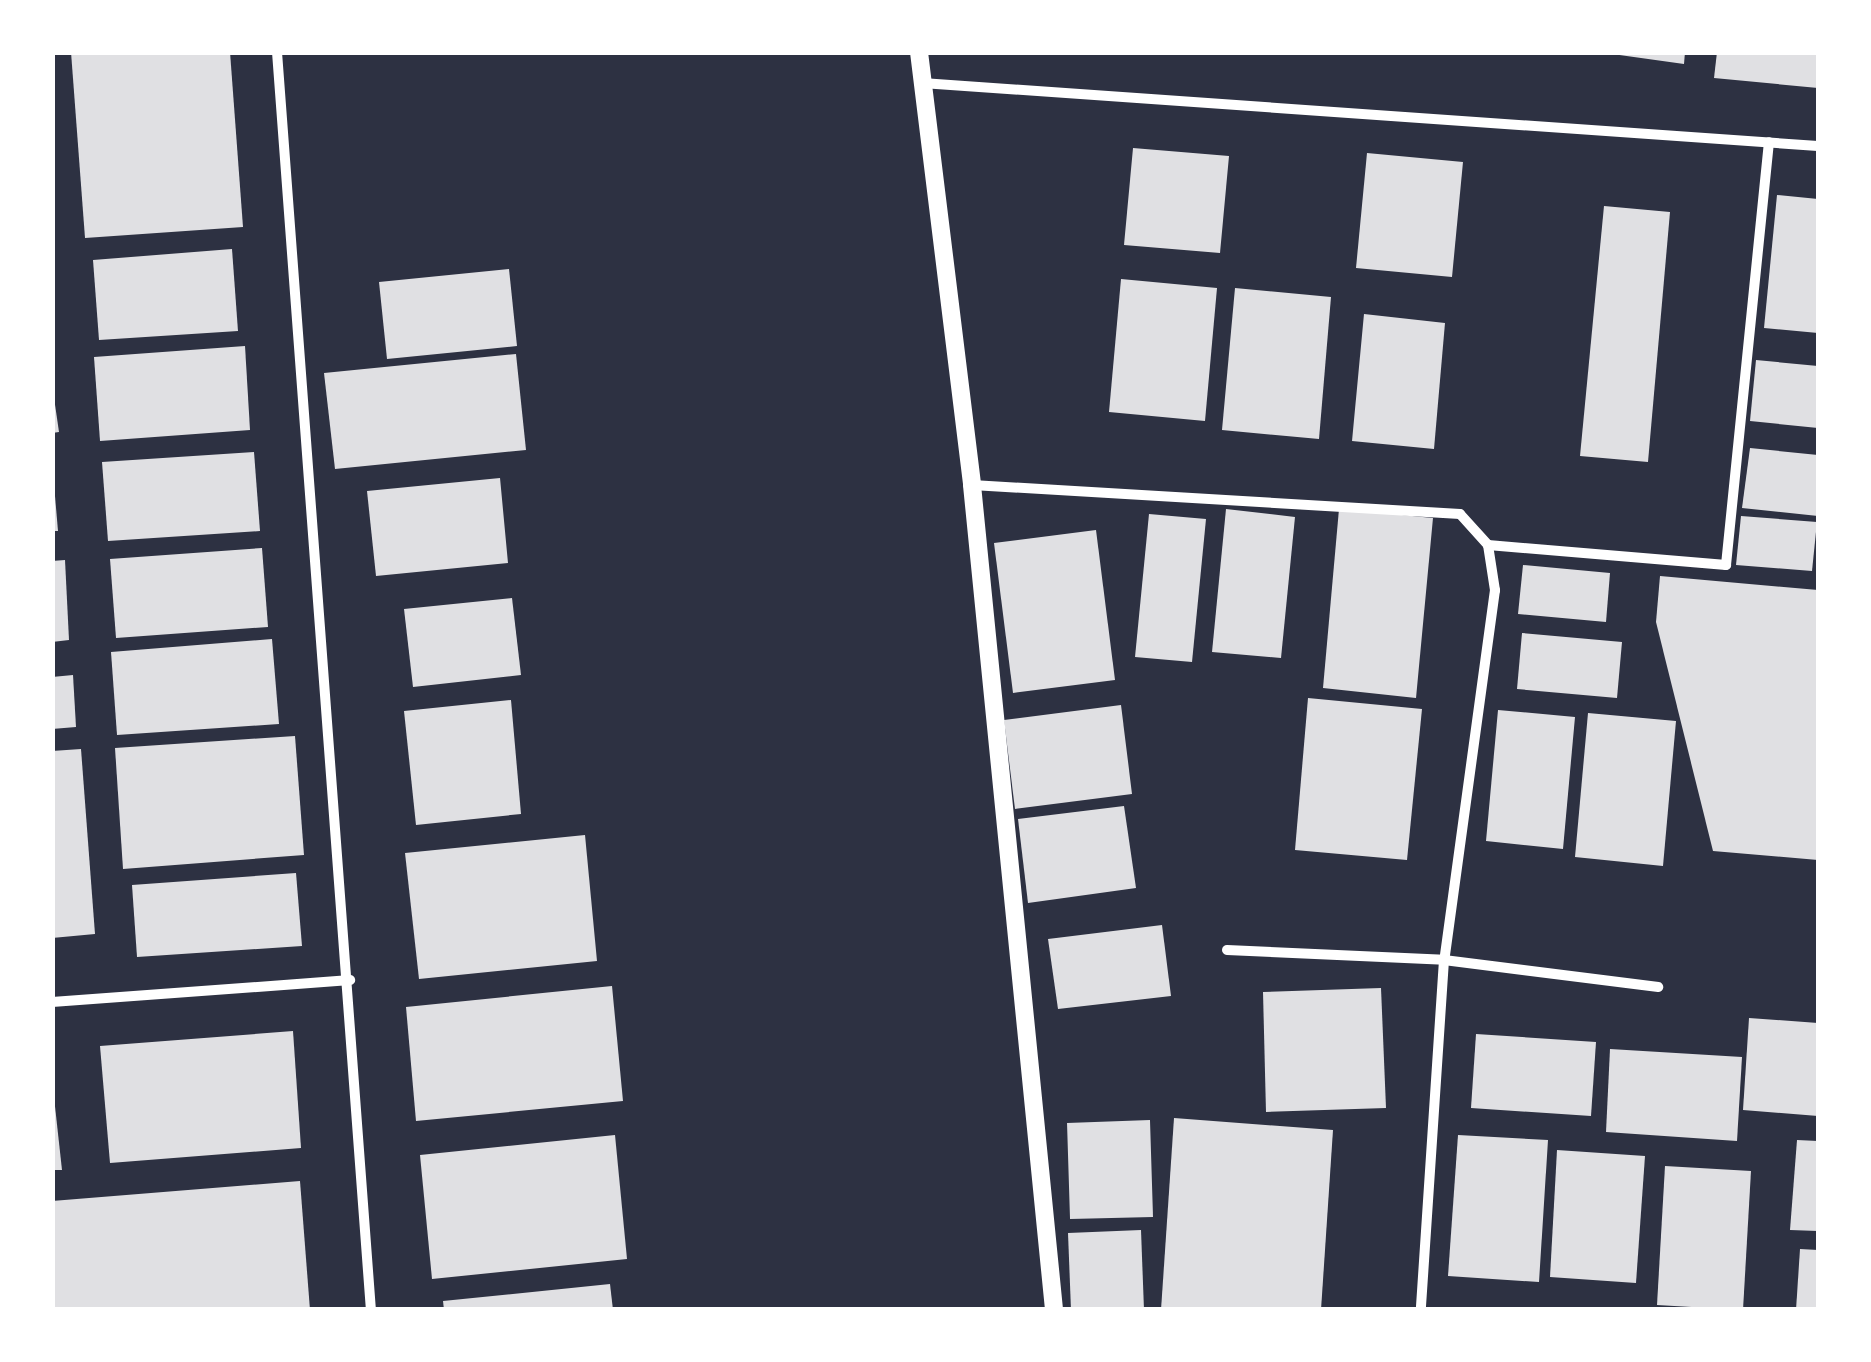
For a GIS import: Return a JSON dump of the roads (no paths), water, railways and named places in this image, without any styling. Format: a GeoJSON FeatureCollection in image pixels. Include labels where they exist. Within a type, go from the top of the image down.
{"type":"FeatureCollection","features":[{"type":"Feature","properties":{"kind":"street"},"geometry":{"type":"LineString","coordinates":[[278,52],[372,1310]]}},
{"type":"Feature","properties":{"kind":"street"},"geometry":{"type":"LineString","coordinates":[[919,52],[972,485],[1054,1310]]}},
{"type":"Feature","properties":{"kind":"street"},"geometry":{"type":"LineString","coordinates":[[922,83],[1818,146]]}},
{"type":"Feature","properties":{"kind":"street"},"geometry":{"type":"LineString","coordinates":[[1488,544],[1726,565],[1768,142]]}},
{"type":"Feature","properties":{"kind":"street"},"geometry":{"type":"LineString","coordinates":[[972,485],[1460,514],[1488,544],[1495,590],[1444,960],[1421,1310]]}},
{"type":"Feature","properties":{"kind":"street"},"geometry":{"type":"LineString","coordinates":[[1227,950],[1444,960],[1658,988]]}},
{"type":"Feature","properties":{"kind":"street"},"geometry":{"type":"LineString","coordinates":[[52,1002],[350,980]]}}]}
